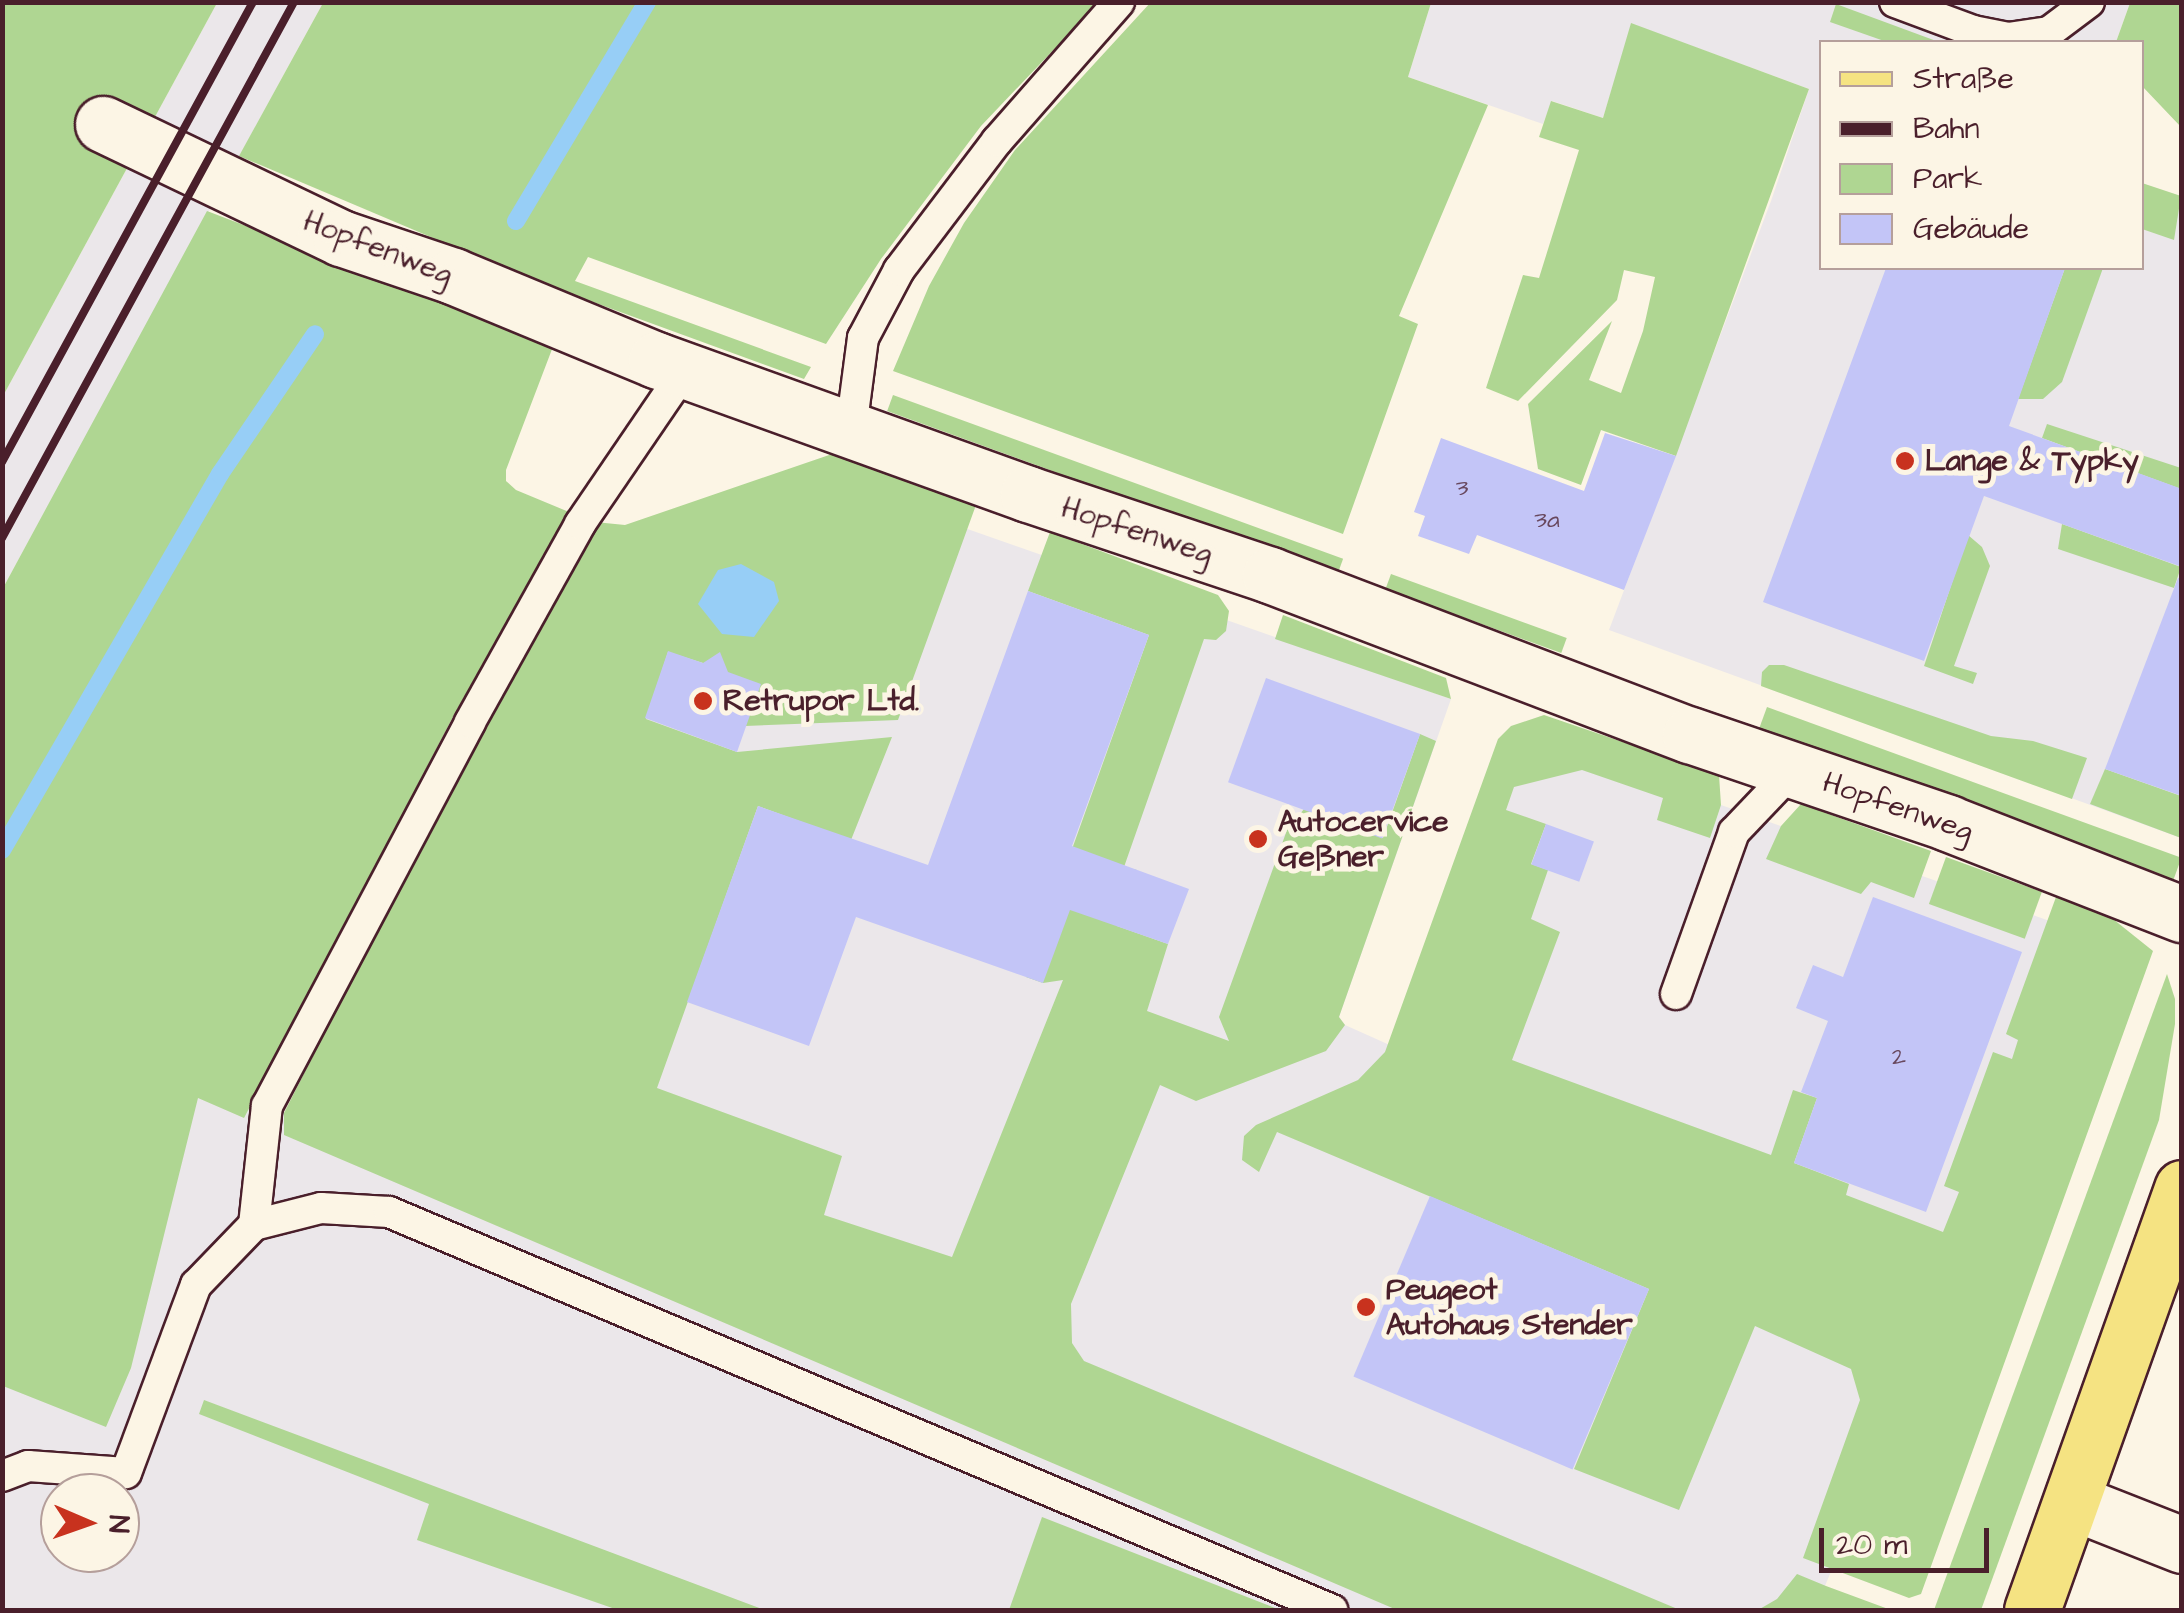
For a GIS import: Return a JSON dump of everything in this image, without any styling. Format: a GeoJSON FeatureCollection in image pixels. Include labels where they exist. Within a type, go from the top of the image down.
{"type":"FeatureCollection","features":[{"type":"Feature","properties":{"kind":"main road"},"geometry":{"type":"LineString","coordinates":[[2032,1610],[2182,1188]]}},
{"type":"Feature","properties":{"kind":"street","name":"Hopfenweg"},"geometry":{"type":"LineString","coordinates":[[103,124],[341,238],[453,276],[561,324],[1028,494],[1270,575],[1792,771],[1948,823],[2182,914]]}},
{"type":"Feature","properties":{"kind":"street"},"geometry":{"type":"LineString","coordinates":[[2073,1502],[2182,1545]]}},
{"type":"Feature","properties":{"kind":"lane"},"geometry":{"type":"LineString","coordinates":[[851,428],[864,338],[899,270],[997,142],[1119,2]]}},
{"type":"Feature","properties":{"kind":"lane"},"geometry":{"type":"LineString","coordinates":[[1895,2],[1973,31],[2008,38],[2049,32],[2089,2]]}},
{"type":"Feature","properties":{"kind":"lane"},"geometry":{"type":"LineString","coordinates":[[254,1225],[266,1106],[580,524],[685,370]]}},
{"type":"Feature","properties":{"kind":"lane"},"geometry":{"type":"LineString","coordinates":[[1676,994],[1734,832],[1792,771]]}},
{"type":"Feature","properties":{"kind":"lane"},"geometry":{"type":"LineString","coordinates":[[2,1476],[28,1466],[126,1473],[196,1285],[254,1225],[321,1208],[390,1212],[1332,1610]]}},
{"type":"Feature","properties":{"kind":"shaded area"},"geometry":{"type":"Polygon","coordinates":[[[217,3],[323,3],[3,588],[3,396],[217,3]]]}},
{"type":"Feature","properties":{"kind":"shaded area"},"geometry":{"type":"Polygon","coordinates":[[[1431,3],[2130,3],[2117,40],[1819,40],[1819,270],[2144,270],[2144,184],[2181,199],[2181,838],[1609,630],[1771,201],[1809,89],[1632,24],[1603,118],[1552,101],[1543,124],[1408,77],[1431,3]]]}},
{"type":"Feature","properties":{"kind":"shaded area"},"geometry":{"type":"Polygon","coordinates":[[[828,480],[1451,699],[1339,1017],[1345,1025],[1412,1055],[1510,776],[1590,753],[1721,805],[2078,931],[1920,1357],[1815,1610],[3,1610],[2,1314],[188,1071],[284,1113],[565,698],[828,480]]]}},
{"type":"Feature","properties":{"kind":"green space"},"geometry":{"type":"Polygon","coordinates":[[[1151,2],[1431,3],[1408,77],[1488,105],[1399,316],[1418,324],[1343,534],[893,371],[929,286],[964,223],[1015,150],[1151,2]]]}},
{"type":"Feature","properties":{"kind":"green space"},"geometry":{"type":"Polygon","coordinates":[[[3,3],[217,3],[3,396],[3,3]]]}},
{"type":"Feature","properties":{"kind":"green space"},"geometry":{"type":"Polygon","coordinates":[[[323,3],[1098,3],[981,126],[881,259],[826,344],[588,257],[575,281],[811,367],[804,379],[530,279],[239,156],[323,3]]]}},
{"type":"Feature","properties":{"kind":"green space"},"geometry":{"type":"Polygon","coordinates":[[[2130,3],[2181,3],[2181,127],[2144,88],[2144,40],[2117,40],[2130,3]]]}},
{"type":"Feature","properties":{"kind":"green space"},"geometry":{"type":"Polygon","coordinates":[[[1836,4],[1934,40],[1881,40],[1830,22],[1836,4]]]}},
{"type":"Feature","properties":{"kind":"green space"},"geometry":{"type":"Polygon","coordinates":[[[1631,23],[1809,89],[1676,456],[1601,430],[1581,485],[1538,469],[1528,404],[1612,321],[1589,380],[1621,393],[1643,331],[1655,277],[1624,270],[1617,300],[1518,401],[1486,388],[1523,275],[1539,278],[1579,150],[1539,137],[1551,101],[1603,118],[1631,23]]]}},
{"type":"Feature","properties":{"kind":"green space"},"geometry":{"type":"Polygon","coordinates":[[[2144,184],[2181,196],[2174,240],[2144,230],[2144,184]]]}},
{"type":"Feature","properties":{"kind":"green space"},"geometry":{"type":"Polygon","coordinates":[[[207,211],[554,344],[506,470],[506,481],[516,490],[569,512],[454,715],[244,1118],[198,1098],[131,1368],[106,1427],[3,1386],[3,588],[207,211]]]}},
{"type":"Feature","properties":{"kind":"green space"},"geometry":{"type":"Polygon","coordinates":[[[2064,270],[2102,270],[2062,382],[2043,399],[2018,399],[2064,270]]]}},
{"type":"Feature","properties":{"kind":"green space"},"geometry":{"type":"Polygon","coordinates":[[[893,395],[1343,559],[1337,575],[887,411],[893,395]]]}},
{"type":"Feature","properties":{"kind":"green space"},"geometry":{"type":"Polygon","coordinates":[[[2047,424],[2181,468],[2181,489],[2042,438],[2047,424]]]}},
{"type":"Feature","properties":{"kind":"green space"},"geometry":{"type":"Polygon","coordinates":[[[835,453],[976,505],[898,720],[745,726],[724,664],[703,663],[668,652],[646,719],[737,752],[892,737],[851,840],[758,806],[657,1088],[842,1156],[824,1215],[952,1257],[1063,980],[1043,983],[1026,977],[1149,635],[1028,591],[1050,532],[1218,595],[1229,611],[1226,631],[1216,640],[1204,639],[1124,867],[1137,870],[1117,926],[1168,944],[1147,1011],[1229,1041],[1219,1017],[1287,830],[1304,809],[1383,838],[1420,734],[1436,741],[1339,1017],[1345,1025],[1326,1051],[1196,1101],[1160,1085],[1071,1304],[1072,1343],[1084,1361],[1680,1610],[1397,1610],[284,1135],[284,1113],[477,733],[595,522],[625,525],[835,453]]]}},
{"type":"Feature","properties":{"kind":"green space"},"geometry":{"type":"Polygon","coordinates":[[[2062,524],[2181,567],[2174,588],[2058,549],[2062,524]]]}},
{"type":"Feature","properties":{"kind":"green space"},"geometry":{"type":"Polygon","coordinates":[[[1968,535],[1982,547],[1990,566],[1954,666],[1977,673],[1973,684],[1924,666],[1968,535]]]}},
{"type":"Feature","properties":{"kind":"green space"},"geometry":{"type":"Polygon","coordinates":[[[1391,574],[1567,638],[1561,653],[1386,589],[1391,574]]]}},
{"type":"Feature","properties":{"kind":"green space"},"geometry":{"type":"Polygon","coordinates":[[[1283,615],[1446,678],[1451,699],[1275,639],[1283,615]]]}},
{"type":"Feature","properties":{"kind":"green space"},"geometry":{"type":"Polygon","coordinates":[[[1769,665],[1784,665],[1991,736],[2033,741],[2087,758],[2072,799],[1761,686],[1762,672],[1769,665]]]}},
{"type":"Feature","properties":{"kind":"green space"},"geometry":{"type":"Polygon","coordinates":[[[1767,707],[2181,858],[2173,880],[1759,730],[1767,707]]]}},
{"type":"Feature","properties":{"kind":"green space"},"geometry":{"type":"Polygon","coordinates":[[[1544,715],[1719,775],[1721,805],[1710,838],[1657,820],[1663,798],[1582,770],[1514,787],[1506,810],[1546,824],[1531,864],[1548,870],[1531,919],[1560,932],[1512,1060],[1771,1155],[1793,1090],[1817,1098],[1794,1163],[1849,1184],[1846,1195],[1943,1232],[1959,1192],[1944,1186],[1993,1052],[2012,1059],[2018,1040],[2006,1034],[2056,897],[2113,919],[2153,951],[1921,1594],[1909,1598],[1803,1558],[1860,1400],[1851,1369],[1755,1326],[1679,1510],[1574,1469],[1649,1289],[1277,1132],[1259,1172],[1242,1160],[1244,1136],[1256,1125],[1358,1080],[1385,1052],[1498,739],[1511,726],[1544,715]]]}},
{"type":"Feature","properties":{"kind":"green space"},"geometry":{"type":"Polygon","coordinates":[[[2105,769],[2181,796],[2181,838],[2090,804],[2105,769]]]}},
{"type":"Feature","properties":{"kind":"green space"},"geometry":{"type":"Polygon","coordinates":[[[1801,804],[1931,851],[1914,898],[1871,882],[1861,894],[1766,859],[1781,826],[1801,804]]]}},
{"type":"Feature","properties":{"kind":"green space"},"geometry":{"type":"Polygon","coordinates":[[[1946,857],[2042,892],[2025,939],[1929,904],[1946,857]]]}},
{"type":"Feature","properties":{"kind":"green space"},"geometry":{"type":"Polygon","coordinates":[[[2167,974],[2175,999],[2175,1024],[2159,1120],[1981,1610],[1934,1610],[2167,974]]]}},
{"type":"Feature","properties":{"kind":"green space"},"geometry":{"type":"Polygon","coordinates":[[[204,1400],[765,1610],[618,1610],[417,1540],[429,1504],[199,1414],[204,1400]]]}},
{"type":"Feature","properties":{"kind":"green space"},"geometry":{"type":"Polygon","coordinates":[[[1042,1517],[1280,1610],[1009,1610],[1042,1517]]]}},
{"type":"Feature","properties":{"kind":"green space"},"geometry":{"type":"Polygon","coordinates":[[[1797,1574],[1891,1610],[1758,1610],[1777,1599],[1797,1574]]]}},
{"type":"Feature","properties":{"kind":"water"},"geometry":{"type":"Polygon","coordinates":[[[741,564],[774,582],[779,601],[754,637],[722,634],[698,604],[718,570],[741,564]]]}},
{"type":"Feature","properties":{"kind":"building","name":"Lange & Typky"},"geometry":{"type":"Polygon","coordinates":[[[1885,270],[2064,270],[2009,426],[2182,489],[2182,567],[1984,496],[1924,661],[1763,602],[1885,270]]]}},
{"type":"Feature","properties":{"kind":"building"},"geometry":{"type":"Polygon","coordinates":[[[1605,433],[1676,456],[1624,590],[1477,535],[1469,554],[1418,536],[1425,516],[1414,512],[1441,438],[1584,491],[1605,433]]]}},
{"type":"Feature","properties":{"kind":"building"},"geometry":{"type":"Polygon","coordinates":[[[2178,578],[2182,579],[2182,796],[2105,769],[2178,578]]]}},
{"type":"Feature","properties":{"kind":"building"},"geometry":{"type":"Polygon","coordinates":[[[1028,591],[1149,635],[1072,846],[1189,889],[1168,944],[1070,910],[1043,983],[856,917],[809,1046],[687,1002],[758,806],[928,865],[1028,591]]]}},
{"type":"Feature","properties":{"kind":"building","name":"Retrupor Ltd."},"geometry":{"type":"Polygon","coordinates":[[[668,651],[703,663],[720,652],[728,672],[761,684],[737,752],[645,718],[668,651]]]}},
{"type":"Feature","properties":{"kind":"building"},"geometry":{"type":"Polygon","coordinates":[[[1266,678],[1420,734],[1382,838],[1228,782],[1266,678]]]}},
{"type":"Feature","properties":{"kind":"building"},"geometry":{"type":"Polygon","coordinates":[[[1546,824],[1594,841],[1579,882],[1531,864],[1546,824]]]}},
{"type":"Feature","properties":{"kind":"building"},"geometry":{"type":"Polygon","coordinates":[[[1873,897],[2022,952],[1926,1212],[1794,1163],[1817,1098],[1801,1092],[1828,1021],[1796,1008],[1813,965],[1843,977],[1873,897]]]}},
{"type":"Feature","properties":{"kind":"building"},"geometry":{"type":"Polygon","coordinates":[[[1430,1196],[1649,1289],[1572,1469],[1353,1376],[1430,1196]]]}},
{"type":"Feature","properties":{"kind":"waterway"},"geometry":{"type":"LineString","coordinates":[[516,221],[647,2]]}},
{"type":"Feature","properties":{"kind":"waterway"},"geometry":{"type":"LineString","coordinates":[[2,850],[220,474],[315,334]]}},
{"type":"Feature","properties":{"kind":"railway"},"geometry":{"type":"LineString","coordinates":[[2,462],[253,2]]}},
{"type":"Feature","properties":{"kind":"railway"},"geometry":{"type":"LineString","coordinates":[[2,538],[294,2]]}},
{"type":"Feature","properties":{"kind":"place","name":"Lange & Typky"},"geometry":{"type":"Point","coordinates":[1905,461]}},
{"type":"Feature","properties":{"kind":"place","name":"Retrupor Ltd."},"geometry":{"type":"Point","coordinates":[703,701]}},
{"type":"Feature","properties":{"kind":"place","name":"Autocervice Geßner"},"geometry":{"type":"Point","coordinates":[1258,839]}},
{"type":"Feature","properties":{"kind":"place","name":"Peugeot Autohaus Stender"},"geometry":{"type":"Point","coordinates":[1366,1307]}}]}
